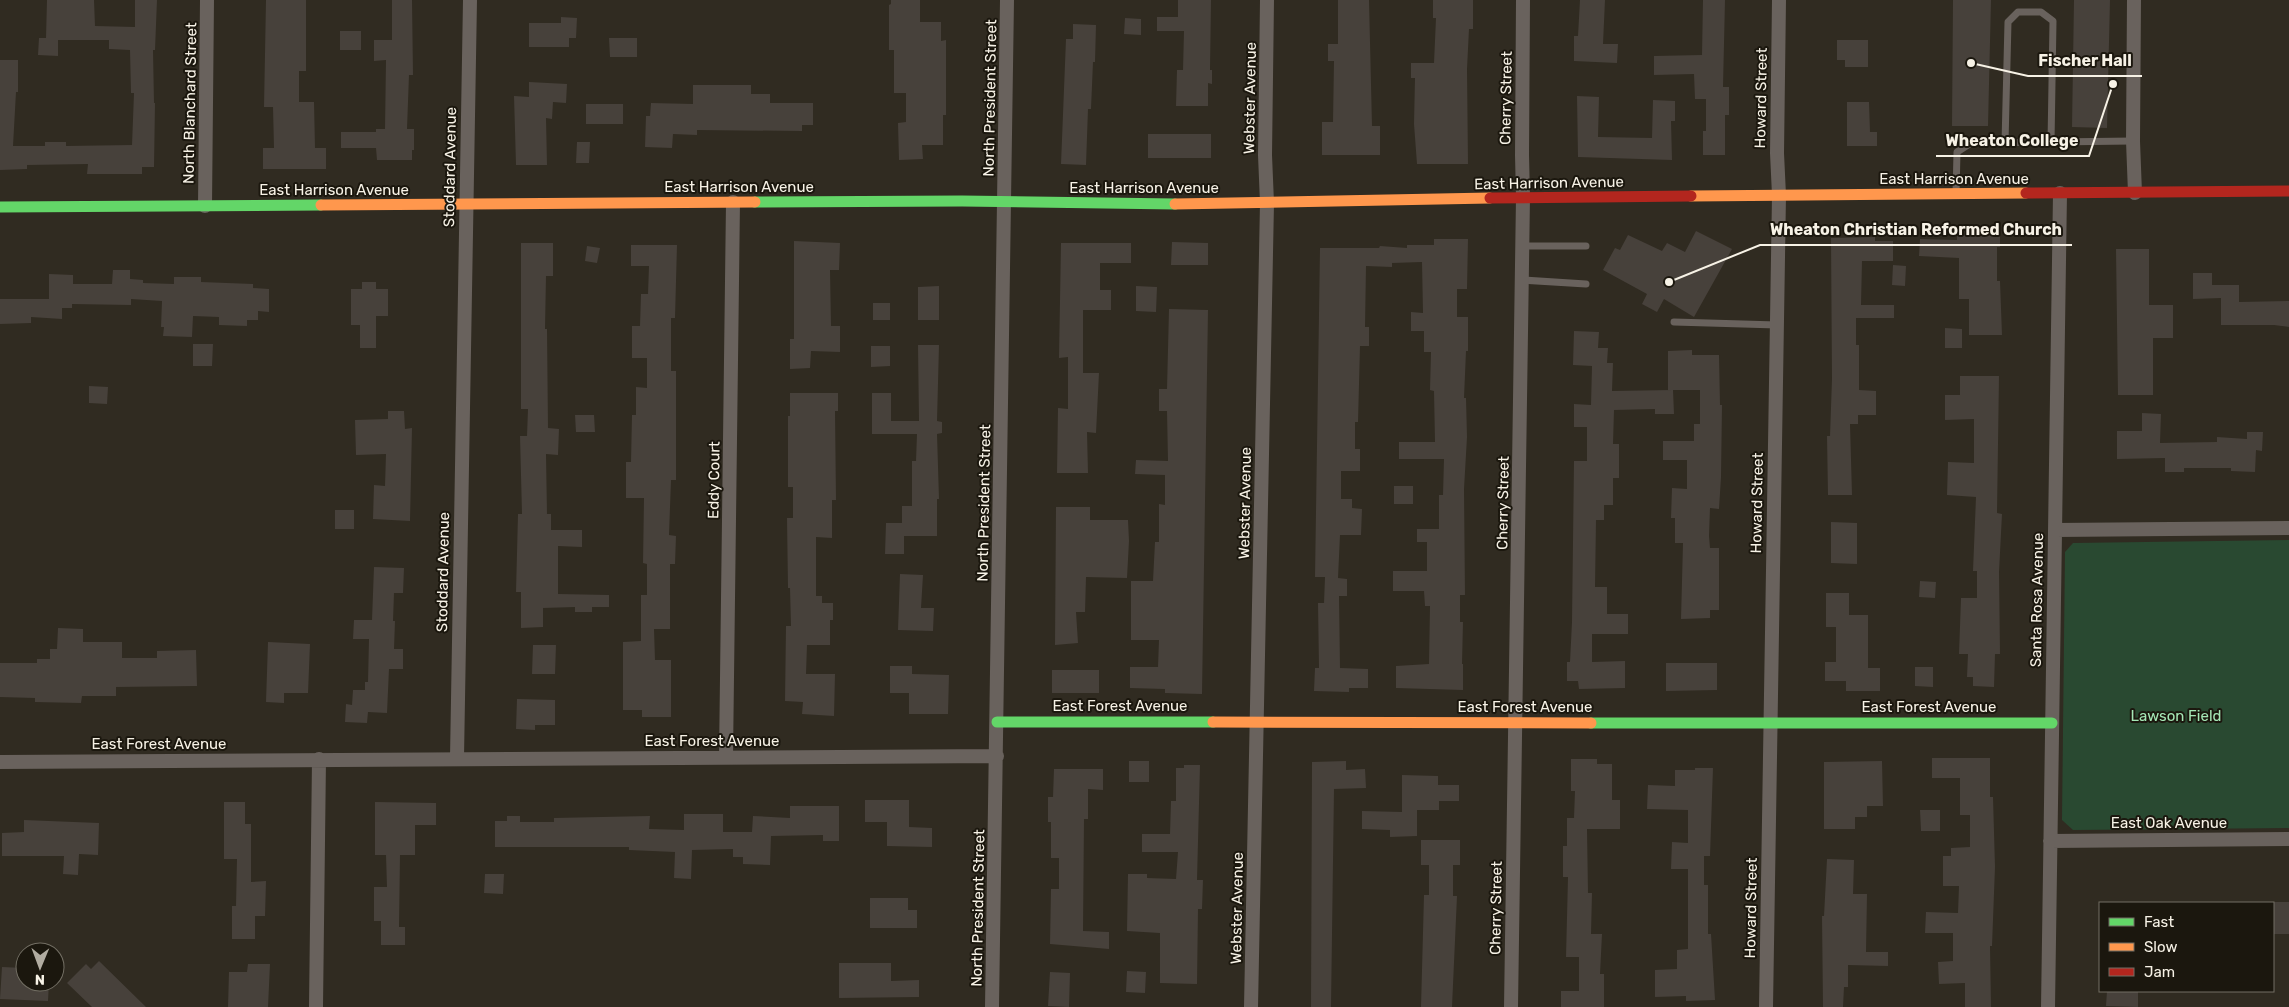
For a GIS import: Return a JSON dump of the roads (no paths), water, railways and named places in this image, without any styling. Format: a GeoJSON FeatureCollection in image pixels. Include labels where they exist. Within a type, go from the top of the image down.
{"type":"FeatureCollection","features":[{"type":"Feature","properties":{"kind":"street","name":"North Blanchard Street"},"geometry":{"type":"LineString","coordinates":[[205,206],[207,0]]}},
{"type":"Feature","properties":{"kind":"street","name":"Stoddard Avenue"},"geometry":{"type":"LineString","coordinates":[[457,758],[470,0]]}},
{"type":"Feature","properties":{"kind":"street","name":"North President Street"},"geometry":{"type":"LineString","coordinates":[[992,1007],[1006,203],[1007,0]]}},
{"type":"Feature","properties":{"kind":"street","name":"Webster Avenue"},"geometry":{"type":"LineString","coordinates":[[1251,1007],[1267,202],[1265,155],[1267,0]]}},
{"type":"Feature","properties":{"kind":"street","name":"Cherry Street"},"geometry":{"type":"LineString","coordinates":[[1511,1007],[1523,246],[1523,0]]}},
{"type":"Feature","properties":{"kind":"street","name":"Howard Street"},"geometry":{"type":"LineString","coordinates":[[1766,1007],[1779,195],[1777,152],[1778,0]]}},
{"type":"Feature","properties":{"kind":"street"},"geometry":{"type":"LineString","coordinates":[[2134,0],[2133,141],[2135,193]]}},
{"type":"Feature","properties":{"kind":"street","name":"East Harrison Avenue"},"geometry":{"type":"LineString","coordinates":[[0,207],[733,202],[1050,204],[1523,197],[2289,191]]}},
{"type":"Feature","properties":{"kind":"street","name":"Santa Rosa Avenue"},"geometry":{"type":"LineString","coordinates":[[2048,1007],[2060,193]]}},
{"type":"Feature","properties":{"kind":"street","name":"Eddy Court"},"geometry":{"type":"LineString","coordinates":[[726,757],[733,202]]}},
{"type":"Feature","properties":{"kind":"street"},"geometry":{"type":"LineString","coordinates":[[2055,530],[2289,528]]}},
{"type":"Feature","properties":{"kind":"street","name":"East Forest Avenue"},"geometry":{"type":"LineString","coordinates":[[997,722],[2052,723]]}},
{"type":"Feature","properties":{"kind":"street","name":"East Forest Avenue"},"geometry":{"type":"LineString","coordinates":[[457,758],[996,756]]}},
{"type":"Feature","properties":{"kind":"street"},"geometry":{"type":"LineString","coordinates":[[316,1007],[319,759],[457,758]]}},
{"type":"Feature","properties":{"kind":"street","name":"East Forest Avenue"},"geometry":{"type":"LineString","coordinates":[[0,762],[319,759]]}},
{"type":"Feature","properties":{"kind":"street","name":"East Oak Avenue"},"geometry":{"type":"LineString","coordinates":[[2050,840],[2289,839]]}},
{"type":"Feature","properties":{"kind":"lane"},"geometry":{"type":"LineString","coordinates":[[2005,143],[2008,22],[2018,12],[2042,12],[2053,22],[2051,143]]}},
{"type":"Feature","properties":{"kind":"lane"},"geometry":{"type":"LineString","coordinates":[[1956,194],[1957,152],[1971,143],[2133,141]]}},
{"type":"Feature","properties":{"kind":"lane"},"geometry":{"type":"LineString","coordinates":[[1523,246],[1586,246]]}},
{"type":"Feature","properties":{"kind":"lane"},"geometry":{"type":"LineString","coordinates":[[1522,280],[1586,284]]}},
{"type":"Feature","properties":{"kind":"lane"},"geometry":{"type":"LineString","coordinates":[[1674,322],[1777,325]]}},
{"type":"Feature","properties":{"kind":"place","name":"Fischer Hall"},"geometry":{"type":"Point","coordinates":[1971,63]}},
{"type":"Feature","properties":{"kind":"place","name":"Wheaton College"},"geometry":{"type":"Point","coordinates":[2113,84]}},
{"type":"Feature","properties":{"kind":"place","name":"Wheaton Christian Reformed Church"},"geometry":{"type":"Point","coordinates":[1669,282]}},
{"type":"Feature","properties":{"kind":"park label","name":"Lawson Field"},"geometry":{"type":"Point","coordinates":[2176,716]}}]}
